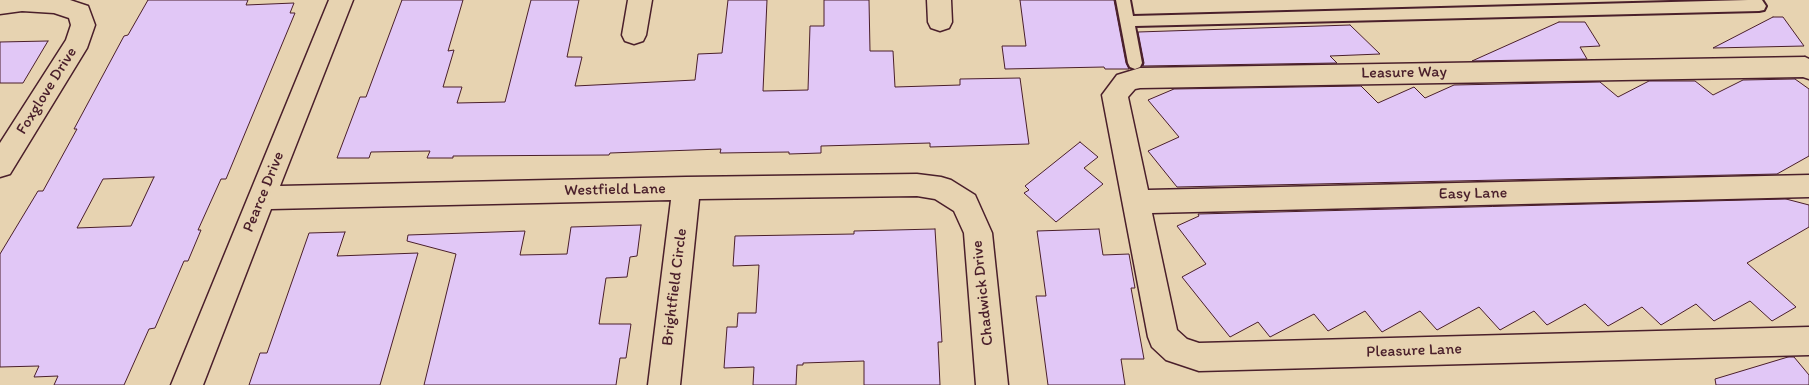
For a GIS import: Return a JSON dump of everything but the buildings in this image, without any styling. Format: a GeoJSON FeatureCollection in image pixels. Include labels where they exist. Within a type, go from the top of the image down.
{"type":"FeatureCollection","features":[{"type":"Feature","properties":{"kind":"street","name":"Pearce Drive"},"geometry":{"type":"LineString","coordinates":[[188,385],[341,0]]}},
{"type":"Feature","properties":{"kind":"street"},"geometry":{"type":"LineString","coordinates":[[634,35],[640,0]]}},
{"type":"Feature","properties":{"kind":"street","name":"Foxglove Drive"},"geometry":{"type":"LineString","coordinates":[[0,5],[22,2],[55,4],[79,12],[83,25],[78,42],[0,166]]}},
{"type":"Feature","properties":{"kind":"street","name":"Leasure Way"},"geometry":{"type":"LineString","coordinates":[[1138,202],[1115,94],[1126,82],[1140,78],[1796,67],[1809,69]]}},
{"type":"Feature","properties":{"kind":"street","name":"Westfield Lane"},"geometry":{"type":"LineString","coordinates":[[262,198],[686,188],[917,185],[941,188],[965,203]]}},
{"type":"Feature","properties":{"kind":"street","name":"Easy Lane"},"geometry":{"type":"LineString","coordinates":[[1138,202],[1809,186]]}},
{"type":"Feature","properties":{"kind":"street","name":"Brightfield Circle"},"geometry":{"type":"LineString","coordinates":[[664,385],[686,188]]}},
{"type":"Feature","properties":{"kind":"street","name":"Pleasure Lane"},"geometry":{"type":"LineString","coordinates":[[1138,202],[1164,338],[1177,350],[1198,357],[1809,341]]}},
{"type":"Feature","properties":{"kind":"street","name":"Chadwick Drive"},"geometry":{"type":"LineString","coordinates":[[965,203],[978,233],[992,385]]}},
{"type":"Feature","properties":{"kind":"lane"},"geometry":{"type":"LineString","coordinates":[[1123,0],[1135,62]]}},
{"type":"Feature","properties":{"kind":"lane"},"geometry":{"type":"LineString","coordinates":[[1127,21],[1759,6],[1755,0]]}}]}
